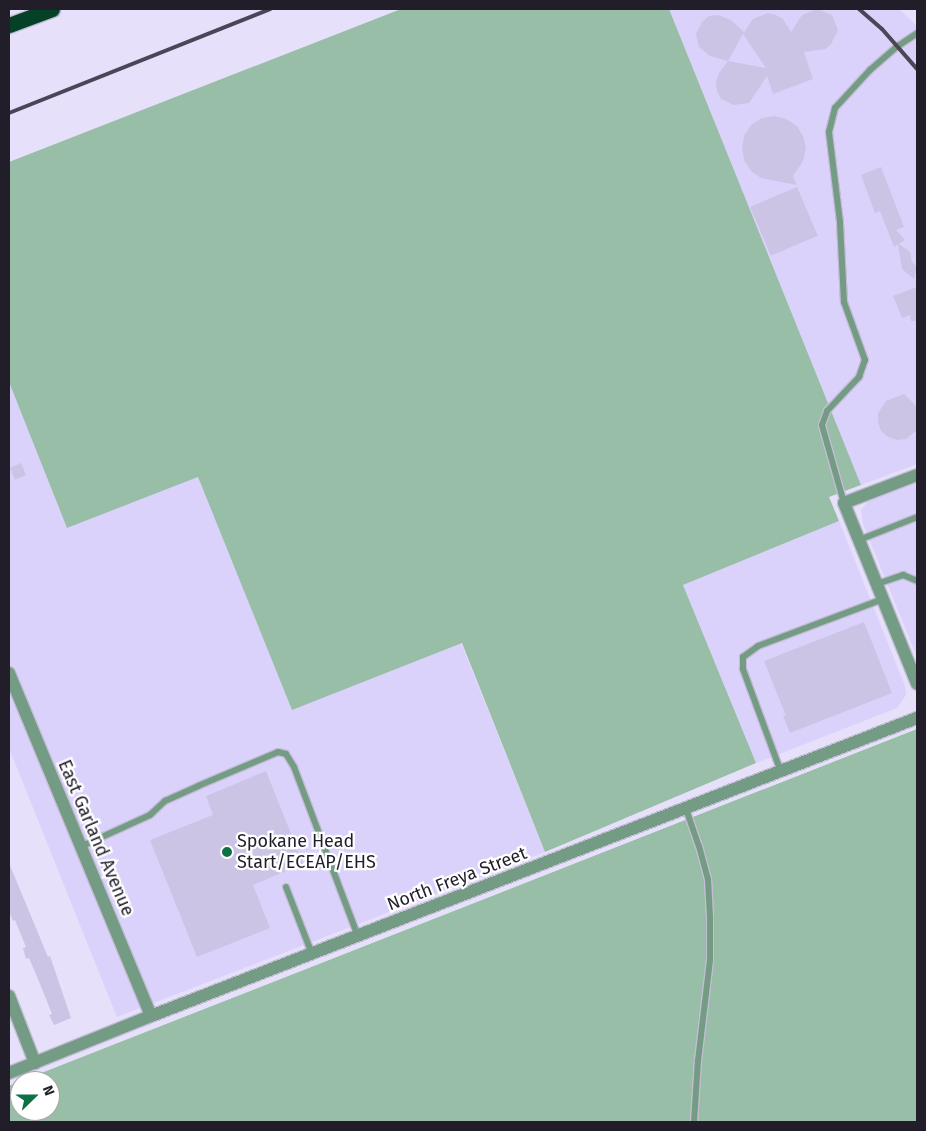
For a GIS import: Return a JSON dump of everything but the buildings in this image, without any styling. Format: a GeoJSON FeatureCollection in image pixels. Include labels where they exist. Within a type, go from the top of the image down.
{"type":"FeatureCollection","features":[{"type":"Feature","properties":{"kind":"highway"},"geometry":{"type":"LineString","coordinates":[[9,25],[52,9]]}},
{"type":"Feature","properties":{"kind":"street"},"geometry":{"type":"LineString","coordinates":[[917,475],[844,503],[910,659],[917,684]]}},
{"type":"Feature","properties":{"kind":"street","name":"East Garland Avenue"},"geometry":{"type":"LineString","coordinates":[[9,673],[151,1016]]}},
{"type":"Feature","properties":{"kind":"street","name":"North Freya Street"},"geometry":{"type":"LineString","coordinates":[[9,1073],[917,718]]}},
{"type":"Feature","properties":{"kind":"street"},"geometry":{"type":"LineString","coordinates":[[9,996],[36,1063]]}},
{"type":"Feature","properties":{"kind":"lane"},"geometry":{"type":"LineString","coordinates":[[844,503],[822,425],[827,411],[859,377],[865,360],[844,302],[840,222],[829,132],[835,108],[870,70],[898,46],[917,33]]}},
{"type":"Feature","properties":{"kind":"lane"},"geometry":{"type":"LineString","coordinates":[[859,540],[917,517]]}},
{"type":"Feature","properties":{"kind":"lane"},"geometry":{"type":"LineString","coordinates":[[877,584],[903,574],[917,581]]}},
{"type":"Feature","properties":{"kind":"lane"},"geometry":{"type":"LineString","coordinates":[[781,772],[743,669],[743,657],[758,646],[883,599]]}},
{"type":"Feature","properties":{"kind":"lane"},"geometry":{"type":"LineString","coordinates":[[80,846],[150,816],[165,801],[198,786],[278,752],[286,754],[294,767],[358,936]]}},
{"type":"Feature","properties":{"kind":"lane"},"geometry":{"type":"LineString","coordinates":[[686,809],[700,846],[708,879],[710,916],[710,960],[698,1060],[694,1122]]}},
{"type":"Feature","properties":{"kind":"lane"},"geometry":{"type":"LineString","coordinates":[[286,887],[312,954]]}},
{"type":"Feature","properties":{"kind":"shaded area"},"geometry":{"type":"Polygon","coordinates":[[[669,9],[899,9],[917,26],[917,464],[861,485],[669,9]]]}},
{"type":"Feature","properties":{"kind":"shaded area"},"geometry":{"type":"Polygon","coordinates":[[[9,382],[67,528],[198,477],[292,709],[461,643],[545,852],[117,1017],[9,748],[9,382]]]}},
{"type":"Feature","properties":{"kind":"shaded area"},"geometry":{"type":"Polygon","coordinates":[[[917,482],[917,657],[863,524],[861,510],[868,501],[917,482]]]}},
{"type":"Feature","properties":{"kind":"shaded area"},"geometry":{"type":"Polygon","coordinates":[[[839,521],[905,686],[906,695],[897,708],[756,763],[683,585],[839,521]]]}},
{"type":"Feature","properties":{"kind":"green space"},"geometry":{"type":"Polygon","coordinates":[[[401,9],[669,9],[861,485],[829,497],[839,521],[683,585],[756,763],[545,852],[462,643],[292,710],[198,477],[67,528],[9,382],[9,162],[401,9]]]}},
{"type":"Feature","properties":{"kind":"green space"},"geometry":{"type":"Polygon","coordinates":[[[917,729],[917,1122],[9,1122],[10,1086],[10,1121],[60,1121],[60,1071],[46,1071],[917,729]]]}},
{"type":"Feature","properties":{"kind":"railway"},"geometry":{"type":"LineString","coordinates":[[9,113],[270,9]]}},
{"type":"Feature","properties":{"kind":"railway"},"geometry":{"type":"LineString","coordinates":[[859,9],[882,29],[917,69]]}},
{"type":"Feature","properties":{"kind":"place","name":"Spokane Head Start/ECEAP/EHS"},"geometry":{"type":"Point","coordinates":[227,852]}}]}
